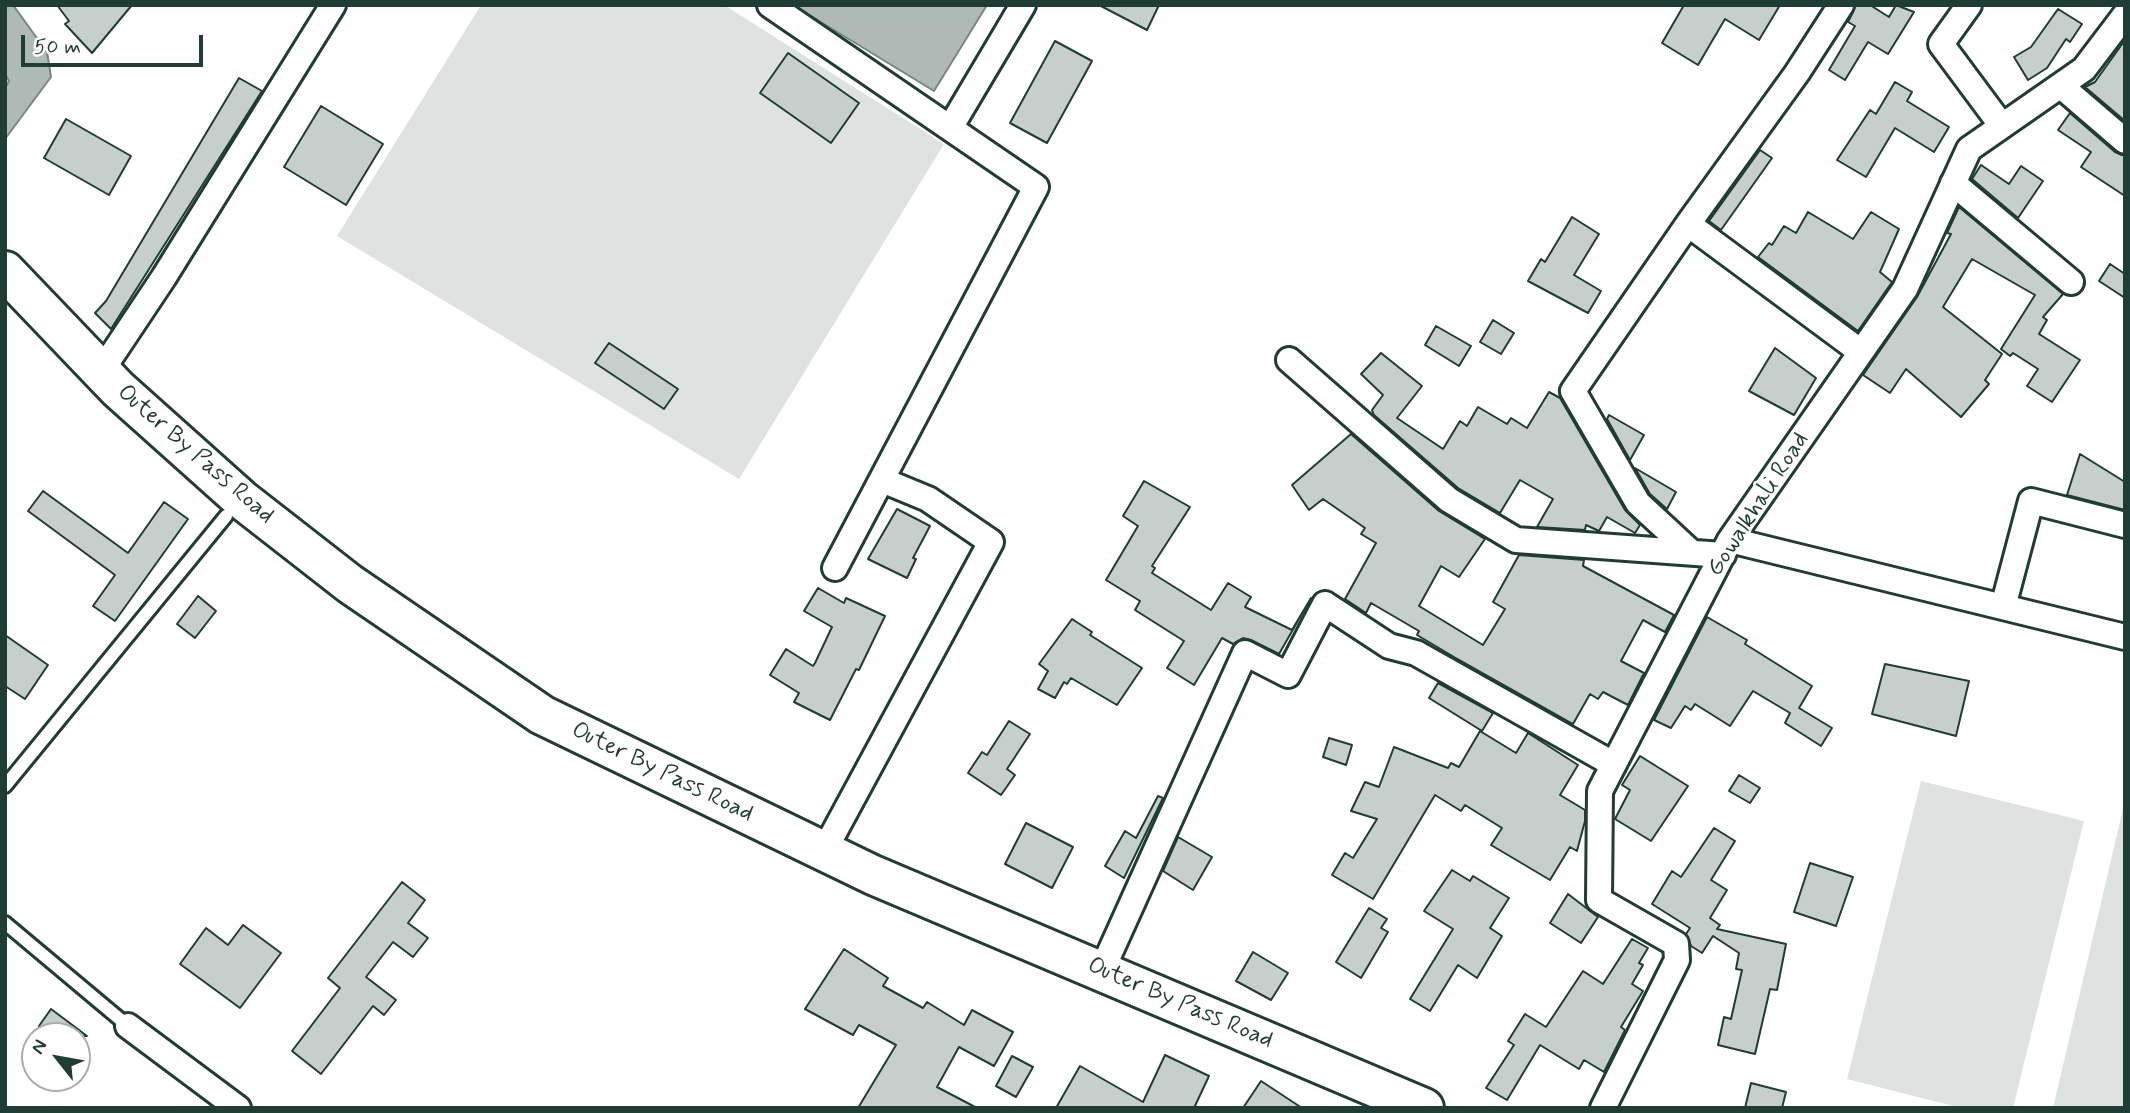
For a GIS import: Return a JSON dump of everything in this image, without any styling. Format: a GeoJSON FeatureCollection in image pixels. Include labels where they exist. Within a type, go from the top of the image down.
{"type":"FeatureCollection","features":[{"type":"Feature","properties":{"kind":"main road","name":"Outer By Pass Road"},"geometry":{"type":"LineString","coordinates":[[5,271],[147,416],[241,499],[350,584],[542,715],[873,875],[1424,1108]]}},
{"type":"Feature","properties":{"kind":"main road","name":"Outer By Pass Road"},"geometry":{"type":"LineString","coordinates":[[5,303],[173,472],[226,516],[340,603],[533,735],[624,782],[873,894],[1370,1108]]}},
{"type":"Feature","properties":{"kind":"street"},"geometry":{"type":"LineString","coordinates":[[102,370],[164,276],[333,5]]}},
{"type":"Feature","properties":{"kind":"street"},"geometry":{"type":"LineString","coordinates":[[770,5],[1036,187],[835,568]]}},
{"type":"Feature","properties":{"kind":"street"},"geometry":{"type":"LineString","coordinates":[[950,128],[1023,5]]}},
{"type":"Feature","properties":{"kind":"street"},"geometry":{"type":"LineString","coordinates":[[1691,552],[1637,503],[1573,391],[1797,73],[1841,5]]}},
{"type":"Feature","properties":{"kind":"street"},"geometry":{"type":"LineString","coordinates":[[1969,5],[1941,44],[2002,126]]}},
{"type":"Feature","properties":{"kind":"street","name":"Gowalkhali Road"},"geometry":{"type":"LineString","coordinates":[[1603,1108],[1677,960],[1676,944],[1599,900],[1600,791],[1727,547],[1905,289],[1969,149],[2084,69],[2125,15]]}},
{"type":"Feature","properties":{"kind":"street"},"geometry":{"type":"LineString","coordinates":[[2061,86],[2125,141]]}},
{"type":"Feature","properties":{"kind":"street"},"geometry":{"type":"LineString","coordinates":[[1953,183],[2071,282]]}},
{"type":"Feature","properties":{"kind":"street"},"geometry":{"type":"LineString","coordinates":[[1688,225],[1861,352]]}},
{"type":"Feature","properties":{"kind":"street"},"geometry":{"type":"LineString","coordinates":[[1289,360],[1449,500],[1517,541],[1691,552],[1727,547],[2003,607],[2125,637]]}},
{"type":"Feature","properties":{"kind":"street"},"geometry":{"type":"LineString","coordinates":[[824,851],[991,542],[928,499],[882,480]]}},
{"type":"Feature","properties":{"kind":"street"},"geometry":{"type":"LineString","coordinates":[[2003,607],[2031,501],[2125,525]]}},
{"type":"Feature","properties":{"kind":"street"},"geometry":{"type":"LineString","coordinates":[[1102,970],[1245,653],[1288,675],[1325,604],[1389,646],[1416,653],[1614,764]]}},
{"type":"Feature","properties":{"kind":"street"},"geometry":{"type":"LineString","coordinates":[[128,1026],[238,1108]]}},
{"type":"Feature","properties":{"kind":"lane"},"geometry":{"type":"LineString","coordinates":[[5,786],[226,516]]}},
{"type":"Feature","properties":{"kind":"lane"},"geometry":{"type":"LineString","coordinates":[[5,923],[128,1026]]}},
{"type":"Feature","properties":{"kind":"shaded area"},"geometry":{"type":"Polygon","coordinates":[[[5,5],[13,5],[47,52],[51,77],[5,139],[5,88],[9,81],[5,74],[5,5]]]}},
{"type":"Feature","properties":{"kind":"shaded area"},"geometry":{"type":"Polygon","coordinates":[[[481,5],[724,5],[944,144],[739,479],[337,236],[481,5]]]}},
{"type":"Feature","properties":{"kind":"shaded area"},"geometry":{"type":"Polygon","coordinates":[[[793,5],[987,5],[934,91],[793,5]]]}},
{"type":"Feature","properties":{"kind":"shaded area"},"geometry":{"type":"Polygon","coordinates":[[[1921,781],[2084,821],[2013,1108],[1961,1108],[1847,1079],[1921,781]]]}},
{"type":"Feature","properties":{"kind":"shaded area"},"geometry":{"type":"Polygon","coordinates":[[[2125,800],[2125,1108],[2053,1108],[2125,800]]]}},
{"type":"Feature","properties":{"kind":"building"},"geometry":{"type":"Polygon","coordinates":[[[57,5],[132,5],[92,53],[65,24],[69,21],[57,5]]]}},
{"type":"Feature","properties":{"kind":"building"},"geometry":{"type":"Polygon","coordinates":[[[1099,5],[1159,5],[1147,30],[1099,5]]]}},
{"type":"Feature","properties":{"kind":"building"},"geometry":{"type":"Polygon","coordinates":[[[1684,5],[1780,5],[1759,40],[1725,19],[1698,65],[1662,43],[1684,5]]]}},
{"type":"Feature","properties":{"kind":"building"},"geometry":{"type":"Polygon","coordinates":[[[1856,5],[1870,5],[1889,17],[1896,5],[1914,12],[1888,54],[1868,42],[1845,80],[1829,70],[1855,26],[1848,22],[1856,5]]]}},
{"type":"Feature","properties":{"kind":"building"},"geometry":{"type":"Polygon","coordinates":[[[2058,9],[2082,24],[2070,42],[2066,39],[2047,68],[2028,80],[2014,57],[2031,47],[2058,9]]]}},
{"type":"Feature","properties":{"kind":"building"},"geometry":{"type":"Polygon","coordinates":[[[2125,40],[2125,121],[2085,87],[2095,82],[2125,40]]]}},
{"type":"Feature","properties":{"kind":"building"},"geometry":{"type":"Polygon","coordinates":[[[1055,41],[1092,61],[1047,143],[1010,123],[1055,41]]]}},
{"type":"Feature","properties":{"kind":"building"},"geometry":{"type":"Polygon","coordinates":[[[788,53],[859,103],[831,143],[760,93],[788,53]]]}},
{"type":"Feature","properties":{"kind":"building"},"geometry":{"type":"Polygon","coordinates":[[[239,78],[262,91],[111,329],[95,313],[106,301],[239,78]]]}},
{"type":"Feature","properties":{"kind":"building"},"geometry":{"type":"Polygon","coordinates":[[[1895,82],[1912,92],[1907,101],[1949,127],[1934,152],[1895,128],[1866,177],[1837,160],[1870,110],[1876,114],[1895,82]]]}},
{"type":"Feature","properties":{"kind":"building"},"geometry":{"type":"Polygon","coordinates":[[[321,106],[383,144],[346,205],[284,167],[321,106]]]}},
{"type":"Feature","properties":{"kind":"building"},"geometry":{"type":"Polygon","coordinates":[[[2070,113],[2115,152],[2125,156],[2125,196],[2081,167],[2091,152],[2058,130],[2070,113]]]}},
{"type":"Feature","properties":{"kind":"building"},"geometry":{"type":"Polygon","coordinates":[[[66,119],[131,156],[109,195],[44,158],[66,119]]]}},
{"type":"Feature","properties":{"kind":"building"},"geometry":{"type":"Polygon","coordinates":[[[1760,150],[1772,158],[1721,230],[1709,221],[1760,150]]]}},
{"type":"Feature","properties":{"kind":"building"},"geometry":{"type":"Polygon","coordinates":[[[1981,165],[2009,184],[2021,166],[2043,181],[2018,218],[1972,179],[1981,165]]]}},
{"type":"Feature","properties":{"kind":"building"},"geometry":{"type":"Polygon","coordinates":[[[1959,207],[2063,294],[2043,317],[2047,320],[2039,334],[2080,360],[2052,402],[2027,386],[2038,369],[2013,353],[2010,356],[2001,349],[2035,295],[1972,259],[1943,307],[2002,354],[1985,380],[1989,384],[1961,417],[1906,369],[1890,393],[1863,375],[1917,297],[1951,234],[1947,233],[1959,207]]]}},
{"type":"Feature","properties":{"kind":"building"},"geometry":{"type":"Polygon","coordinates":[[[1808,212],[1853,239],[1871,212],[1899,229],[1880,272],[1892,282],[1858,331],[1758,257],[1769,243],[1772,245],[1784,226],[1796,233],[1808,212]]]}},
{"type":"Feature","properties":{"kind":"building"},"geometry":{"type":"Polygon","coordinates":[[[1572,217],[1599,234],[1574,275],[1601,291],[1588,313],[1528,281],[1541,259],[1545,262],[1572,217]]]}},
{"type":"Feature","properties":{"kind":"building"},"geometry":{"type":"Polygon","coordinates":[[[2110,264],[2125,274],[2125,298],[2099,281],[2110,264]]]}},
{"type":"Feature","properties":{"kind":"building"},"geometry":{"type":"Polygon","coordinates":[[[1493,320],[1514,333],[1501,354],[1480,342],[1493,320]]]}},
{"type":"Feature","properties":{"kind":"building"},"geometry":{"type":"Polygon","coordinates":[[[1436,326],[1471,346],[1459,366],[1425,345],[1436,326]]]}},
{"type":"Feature","properties":{"kind":"building"},"geometry":{"type":"Polygon","coordinates":[[[609,343],[678,389],[664,409],[595,363],[609,343]]]}},
{"type":"Feature","properties":{"kind":"building"},"geometry":{"type":"Polygon","coordinates":[[[1775,348],[1816,378],[1794,415],[1749,391],[1775,348]]]}},
{"type":"Feature","properties":{"kind":"building"},"geometry":{"type":"Polygon","coordinates":[[[1381,353],[1422,386],[1397,418],[1443,449],[1460,421],[1467,426],[1478,407],[1507,424],[1511,418],[1527,428],[1549,392],[1560,398],[1625,510],[1640,525],[1635,533],[1607,517],[1599,531],[1586,525],[1585,530],[1537,527],[1553,499],[1520,480],[1500,513],[1458,488],[1374,415],[1372,410],[1383,395],[1361,374],[1381,353]]]}},
{"type":"Feature","properties":{"kind":"building"},"geometry":{"type":"Polygon","coordinates":[[[1609,415],[1644,435],[1630,460],[1607,419],[1609,415]]]}},
{"type":"Feature","properties":{"kind":"building"},"geometry":{"type":"Polygon","coordinates":[[[1351,434],[1439,511],[1485,539],[1459,577],[1441,566],[1419,606],[1483,645],[1505,609],[1493,602],[1519,555],[1584,560],[1583,566],[1674,615],[1665,632],[1643,620],[1621,661],[1644,673],[1628,705],[1603,692],[1598,699],[1590,694],[1573,724],[1417,635],[1419,631],[1371,603],[1366,613],[1345,599],[1376,543],[1361,534],[1365,528],[1323,499],[1309,510],[1292,485],[1351,434]]]}},
{"type":"Feature","properties":{"kind":"building"},"geometry":{"type":"Polygon","coordinates":[[[2080,454],[2125,482],[2125,510],[2067,495],[2080,454]]]}},
{"type":"Feature","properties":{"kind":"building"},"geometry":{"type":"Polygon","coordinates":[[[1635,468],[1676,492],[1667,509],[1650,494],[1635,468]]]}},
{"type":"Feature","properties":{"kind":"building"},"geometry":{"type":"Polygon","coordinates":[[[1144,481],[1190,507],[1152,566],[1155,568],[1152,573],[1211,610],[1228,583],[1251,597],[1245,607],[1292,630],[1311,598],[1279,654],[1251,640],[1243,638],[1233,644],[1222,638],[1194,685],[1167,668],[1184,641],[1135,610],[1140,601],[1106,580],[1138,526],[1123,516],[1144,481]]]}},
{"type":"Feature","properties":{"kind":"building"},"geometry":{"type":"Polygon","coordinates":[[[43,491],[128,553],[164,502],[188,519],[115,621],[93,606],[115,575],[28,511],[43,491]]]}},
{"type":"Feature","properties":{"kind":"building"},"geometry":{"type":"Polygon","coordinates":[[[897,509],[930,526],[913,558],[916,559],[907,578],[868,559],[897,509]]]}},
{"type":"Feature","properties":{"kind":"building"},"geometry":{"type":"Polygon","coordinates":[[[818,588],[844,603],[846,598],[885,616],[859,670],[856,669],[830,720],[794,702],[799,693],[770,675],[786,649],[813,666],[815,663],[832,627],[804,611],[818,588]]]}},
{"type":"Feature","properties":{"kind":"building"},"geometry":{"type":"Polygon","coordinates":[[[198,596],[216,611],[195,638],[177,624],[198,596]]]}},
{"type":"Feature","properties":{"kind":"building"},"geometry":{"type":"Polygon","coordinates":[[[1707,617],[1747,640],[1745,644],[1812,686],[1799,708],[1832,728],[1821,746],[1785,723],[1790,713],[1753,691],[1730,726],[1695,704],[1691,710],[1685,706],[1671,728],[1654,720],[1707,617]]]}},
{"type":"Feature","properties":{"kind":"building"},"geometry":{"type":"Polygon","coordinates":[[[1072,619],[1092,632],[1090,635],[1142,668],[1117,705],[1071,678],[1067,684],[1064,682],[1055,698],[1038,689],[1048,671],[1039,664],[1072,619]]]}},
{"type":"Feature","properties":{"kind":"building"},"geometry":{"type":"Polygon","coordinates":[[[5,635],[48,665],[25,699],[5,686],[5,635]]]}},
{"type":"Feature","properties":{"kind":"building"},"geometry":{"type":"Polygon","coordinates":[[[1885,664],[1969,681],[1956,736],[1872,714],[1885,664]]]}},
{"type":"Feature","properties":{"kind":"building"},"geometry":{"type":"Polygon","coordinates":[[[1438,683],[1493,713],[1482,731],[1429,698],[1438,683]]]}},
{"type":"Feature","properties":{"kind":"building"},"geometry":{"type":"Polygon","coordinates":[[[1009,721],[1030,734],[1007,769],[1015,775],[1001,795],[968,773],[982,752],[987,755],[1009,721]]]}},
{"type":"Feature","properties":{"kind":"building"},"geometry":{"type":"Polygon","coordinates":[[[1480,731],[1516,753],[1528,733],[1578,765],[1560,795],[1585,810],[1585,821],[1577,851],[1570,847],[1550,880],[1491,845],[1502,828],[1465,805],[1461,811],[1435,795],[1373,899],[1332,875],[1345,853],[1353,858],[1377,819],[1351,811],[1365,782],[1379,787],[1394,747],[1448,768],[1451,763],[1459,767],[1480,731]]]}},
{"type":"Feature","properties":{"kind":"building"},"geometry":{"type":"Polygon","coordinates":[[[1329,738],[1352,745],[1346,765],[1323,757],[1329,738]]]}},
{"type":"Feature","properties":{"kind":"building"},"geometry":{"type":"Polygon","coordinates":[[[1640,756],[1688,786],[1651,841],[1615,819],[1630,790],[1622,785],[1640,756]]]}},
{"type":"Feature","properties":{"kind":"building"},"geometry":{"type":"Polygon","coordinates":[[[1739,775],[1760,788],[1750,803],[1729,791],[1739,775]]]}},
{"type":"Feature","properties":{"kind":"building"},"geometry":{"type":"Polygon","coordinates":[[[1158,796],[1163,798],[1124,878],[1105,866],[1125,831],[1136,838],[1158,796]]]}},
{"type":"Feature","properties":{"kind":"building"},"geometry":{"type":"Polygon","coordinates":[[[1026,823],[1073,847],[1052,888],[1005,864],[1026,823]]]}},
{"type":"Feature","properties":{"kind":"building"},"geometry":{"type":"Polygon","coordinates":[[[1714,828],[1735,841],[1711,880],[1727,890],[1710,918],[1720,925],[1717,929],[1786,944],[1777,990],[1770,989],[1755,1054],[1718,1045],[1724,1017],[1731,1019],[1742,970],[1736,969],[1739,953],[1713,936],[1702,953],[1691,946],[1686,934],[1690,928],[1652,904],[1672,871],[1681,877],[1714,828]]]}},
{"type":"Feature","properties":{"kind":"building"},"geometry":{"type":"Polygon","coordinates":[[[1178,837],[1212,857],[1193,890],[1163,871],[1178,837]]]}},
{"type":"Feature","properties":{"kind":"building"},"geometry":{"type":"Polygon","coordinates":[[[1810,863],[1853,877],[1836,926],[1794,912],[1810,863]]]}},
{"type":"Feature","properties":{"kind":"building"},"geometry":{"type":"Polygon","coordinates":[[[1452,870],[1470,881],[1473,876],[1509,898],[1490,928],[1502,936],[1477,978],[1458,965],[1430,1011],[1410,999],[1453,929],[1424,911],[1452,870]]]}},
{"type":"Feature","properties":{"kind":"building"},"geometry":{"type":"Polygon","coordinates":[[[402,882],[425,900],[408,923],[428,938],[413,957],[393,942],[366,977],[396,1000],[384,1015],[373,1006],[321,1074],[292,1051],[340,988],[328,978],[402,882]]]}},
{"type":"Feature","properties":{"kind":"building"},"geometry":{"type":"Polygon","coordinates":[[[1568,894],[1598,917],[1581,943],[1550,923],[1568,894]]]}},
{"type":"Feature","properties":{"kind":"building"},"geometry":{"type":"Polygon","coordinates":[[[1369,908],[1387,919],[1381,928],[1388,932],[1361,978],[1336,962],[1369,908]]]}},
{"type":"Feature","properties":{"kind":"building"},"geometry":{"type":"Polygon","coordinates":[[[243,925],[281,953],[240,1008],[180,964],[206,928],[228,945],[243,925]]]}},
{"type":"Feature","properties":{"kind":"building"},"geometry":{"type":"Polygon","coordinates":[[[1632,939],[1648,948],[1639,963],[1643,965],[1632,984],[1643,991],[1621,1027],[1625,1030],[1604,1072],[1584,1060],[1579,1069],[1540,1045],[1507,1100],[1486,1088],[1514,1045],[1508,1041],[1525,1014],[1546,1027],[1583,971],[1603,984],[1632,939]]]}},
{"type":"Feature","properties":{"kind":"building"},"geometry":{"type":"Polygon","coordinates":[[[844,949],[888,978],[883,986],[923,1008],[927,1002],[964,1025],[972,1010],[1013,1032],[994,1066],[959,1047],[937,1087],[977,1108],[858,1108],[896,1045],[859,1025],[853,1035],[805,1009],[844,949]]]}},
{"type":"Feature","properties":{"kind":"building"},"geometry":{"type":"Polygon","coordinates":[[[1253,952],[1288,973],[1271,1000],[1236,981],[1253,952]]]}},
{"type":"Feature","properties":{"kind":"building"},"geometry":{"type":"Polygon","coordinates":[[[51,1009],[68,1022],[42,1022],[51,1009]]]}},
{"type":"Feature","properties":{"kind":"building"},"geometry":{"type":"Polygon","coordinates":[[[1165,1055],[1209,1076],[1194,1108],[1056,1108],[1080,1066],[1143,1102],[1165,1055]]]}},
{"type":"Feature","properties":{"kind":"building"},"geometry":{"type":"Polygon","coordinates":[[[1012,1056],[1033,1067],[1016,1097],[996,1086],[1012,1056]]]}},
{"type":"Feature","properties":{"kind":"building"},"geometry":{"type":"Polygon","coordinates":[[[1261,1081],[1302,1108],[1243,1108],[1261,1081]]]}},
{"type":"Feature","properties":{"kind":"building"},"geometry":{"type":"Polygon","coordinates":[[[1751,1083],[1786,1092],[1782,1108],[1745,1108],[1751,1083]]]}}]}
